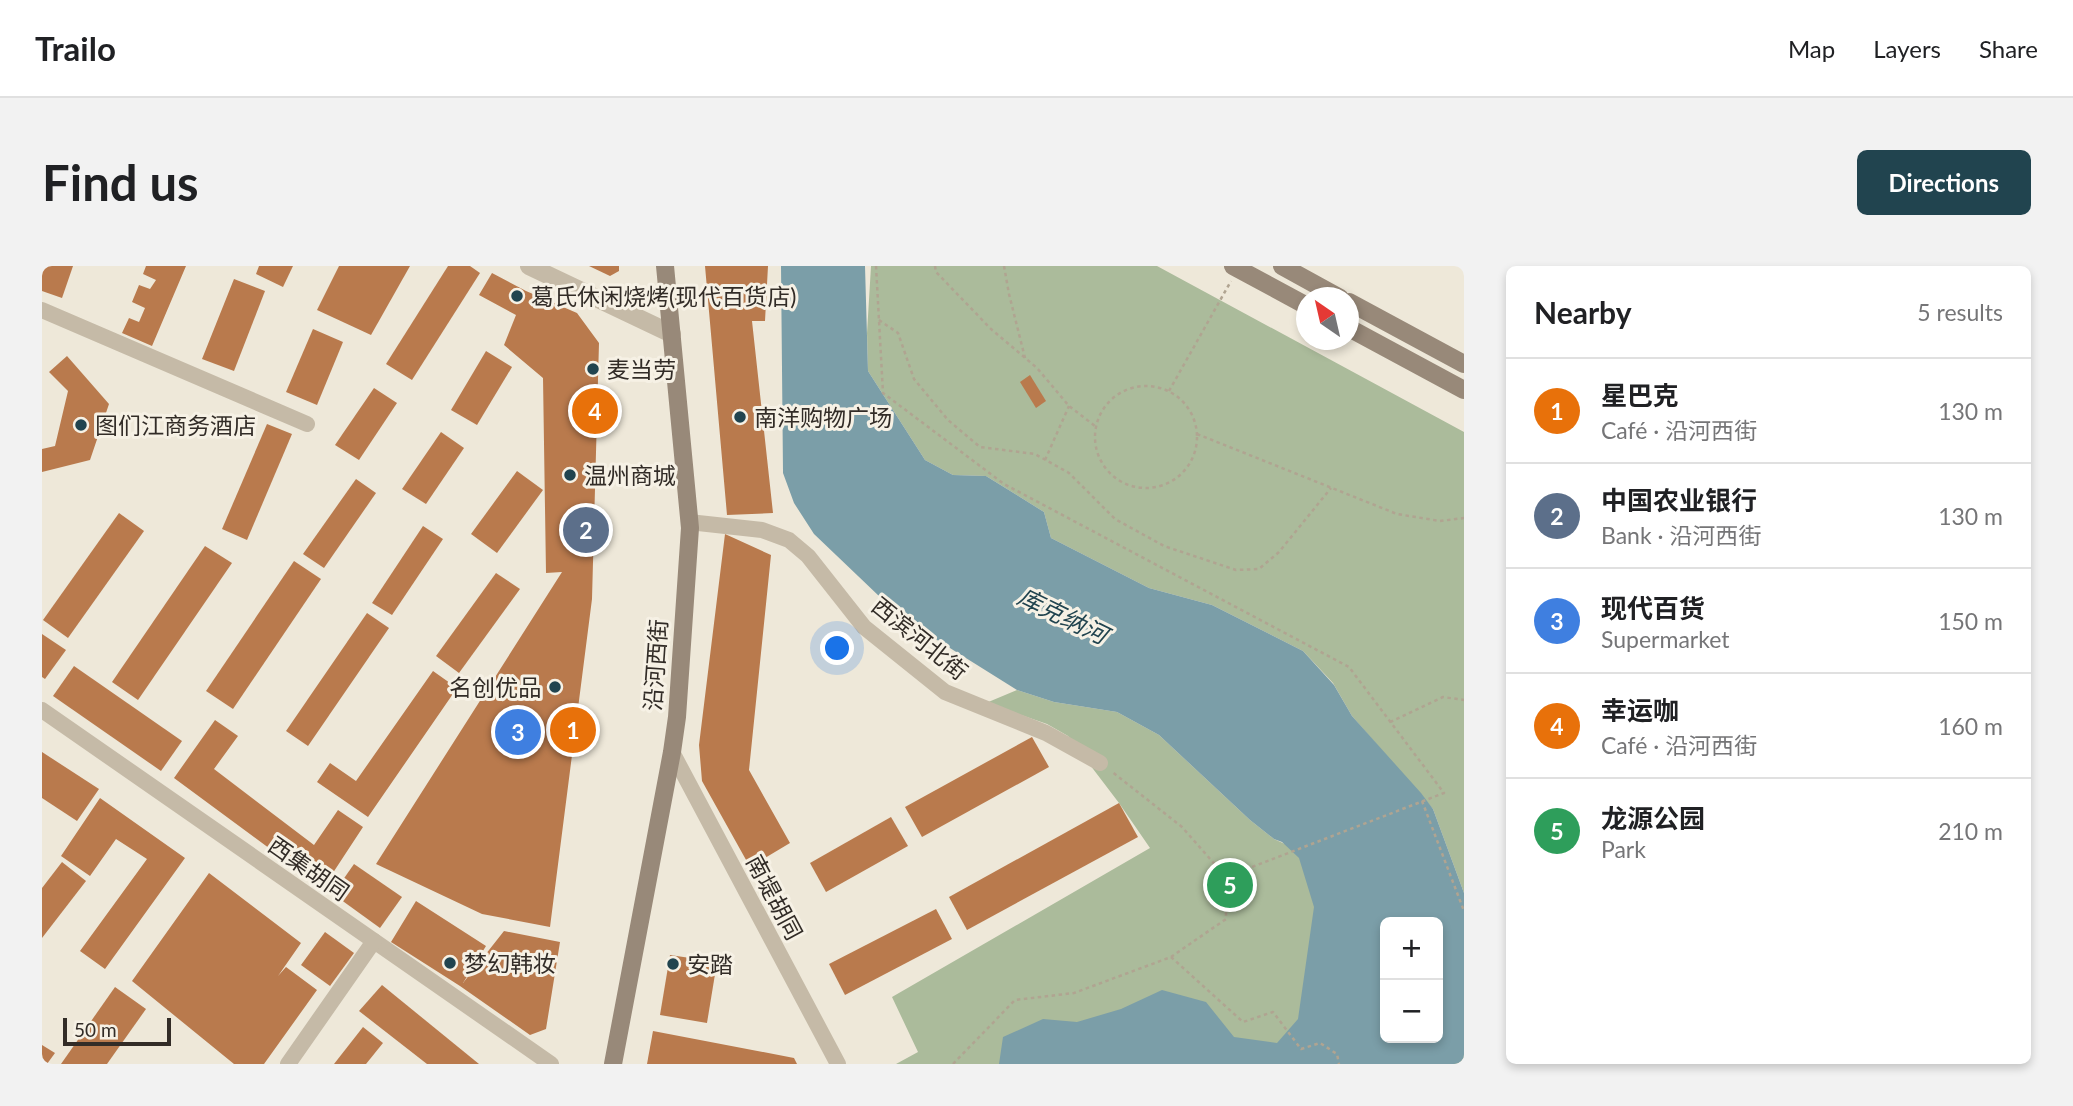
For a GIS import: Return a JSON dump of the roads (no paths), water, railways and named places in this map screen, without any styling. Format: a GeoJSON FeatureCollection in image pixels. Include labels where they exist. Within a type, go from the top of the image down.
{"type":"FeatureCollection","features":[{"type":"Feature","properties":{"kind":"main road","name":"沿河西街"},"geometry":{"type":"LineString","coordinates":[[613,1064],[677,717],[689,522],[665,266]]}},
{"type":"Feature","properties":{"kind":"main road"},"geometry":{"type":"LineString","coordinates":[[1282,266],[1320,287]]}},
{"type":"Feature","properties":{"kind":"main road"},"geometry":{"type":"LineString","coordinates":[[1235,267],[1296,300]]}},
{"type":"Feature","properties":{"kind":"main road"},"geometry":{"type":"LineString","coordinates":[[1359,307],[1464,364]]}},
{"type":"Feature","properties":{"kind":"main road"},"geometry":{"type":"LineString","coordinates":[[1359,333],[1464,390]]}},
{"type":"Feature","properties":{"kind":"street"},"geometry":{"type":"LineString","coordinates":[[529,266],[673,334]]}},
{"type":"Feature","properties":{"kind":"street"},"geometry":{"type":"LineString","coordinates":[[42,310],[307,424]]}},
{"type":"Feature","properties":{"kind":"street","name":"西滨河北街"},"geometry":{"type":"LineString","coordinates":[[689,522],[762,530],[789,540],[808,556],[864,627],[945,692],[1046,733],[1100,763]]}},
{"type":"Feature","properties":{"kind":"street","name":"西集胡同"},"geometry":{"type":"LineString","coordinates":[[42,710],[551,1064]]}},
{"type":"Feature","properties":{"kind":"street","name":"南堤胡同"},"geometry":{"type":"LineString","coordinates":[[672,752],[838,1064]]}},
{"type":"Feature","properties":{"kind":"street"},"geometry":{"type":"LineString","coordinates":[[288,1064],[374,941]]}},
{"type":"Feature","properties":{"kind":"water","name":"库克纳河"},"geometry":{"type":"Polygon","coordinates":[[[781,266],[865,266],[868,371],[925,460],[953,475],[986,476],[1044,512],[1051,538],[1149,588],[1212,605],[1303,651],[1334,685],[1352,716],[1421,793],[1433,809],[1464,893],[1464,1064],[999,1064],[1003,1037],[1043,1019],[1077,1022],[1121,1009],[1162,990],[1206,1002],[1234,1037],[1277,1043],[1298,1019],[1314,907],[1299,858],[1282,842],[1250,820],[1159,735],[1117,712],[1054,702],[1017,690],[902,618],[814,534],[794,503],[783,473],[781,266]]]}},
{"type":"Feature","properties":{"kind":"place","name":"葛氏休闲烧烤(现代百货店)"},"geometry":{"type":"Point","coordinates":[517,296]}},
{"type":"Feature","properties":{"kind":"place","name":"麦当劳"},"geometry":{"type":"Point","coordinates":[593,369]}},
{"type":"Feature","properties":{"kind":"place","name":"幸运咖"},"geometry":{"type":"Point","coordinates":[595,411]}},
{"type":"Feature","properties":{"kind":"place","name":"南洋购物广场"},"geometry":{"type":"Point","coordinates":[740,417]}},
{"type":"Feature","properties":{"kind":"place","name":"图们江商务酒店"},"geometry":{"type":"Point","coordinates":[81,425]}},
{"type":"Feature","properties":{"kind":"place","name":"温州商城"},"geometry":{"type":"Point","coordinates":[570,475]}},
{"type":"Feature","properties":{"kind":"place","name":"中国农业银行"},"geometry":{"type":"Point","coordinates":[586,530]}},
{"type":"Feature","properties":{"kind":"place","name":"名创优品"},"geometry":{"type":"Point","coordinates":[555,687]}},
{"type":"Feature","properties":{"kind":"place","name":"星巴克"},"geometry":{"type":"Point","coordinates":[573,730]}},
{"type":"Feature","properties":{"kind":"place","name":"现代百货"},"geometry":{"type":"Point","coordinates":[518,732]}},
{"type":"Feature","properties":{"kind":"place","name":"龙源公园"},"geometry":{"type":"Point","coordinates":[1230,885]}},
{"type":"Feature","properties":{"kind":"place","name":"梦幻韩妆"},"geometry":{"type":"Point","coordinates":[450,963]}},
{"type":"Feature","properties":{"kind":"place","name":"安踏"},"geometry":{"type":"Point","coordinates":[673,964]}}]}
